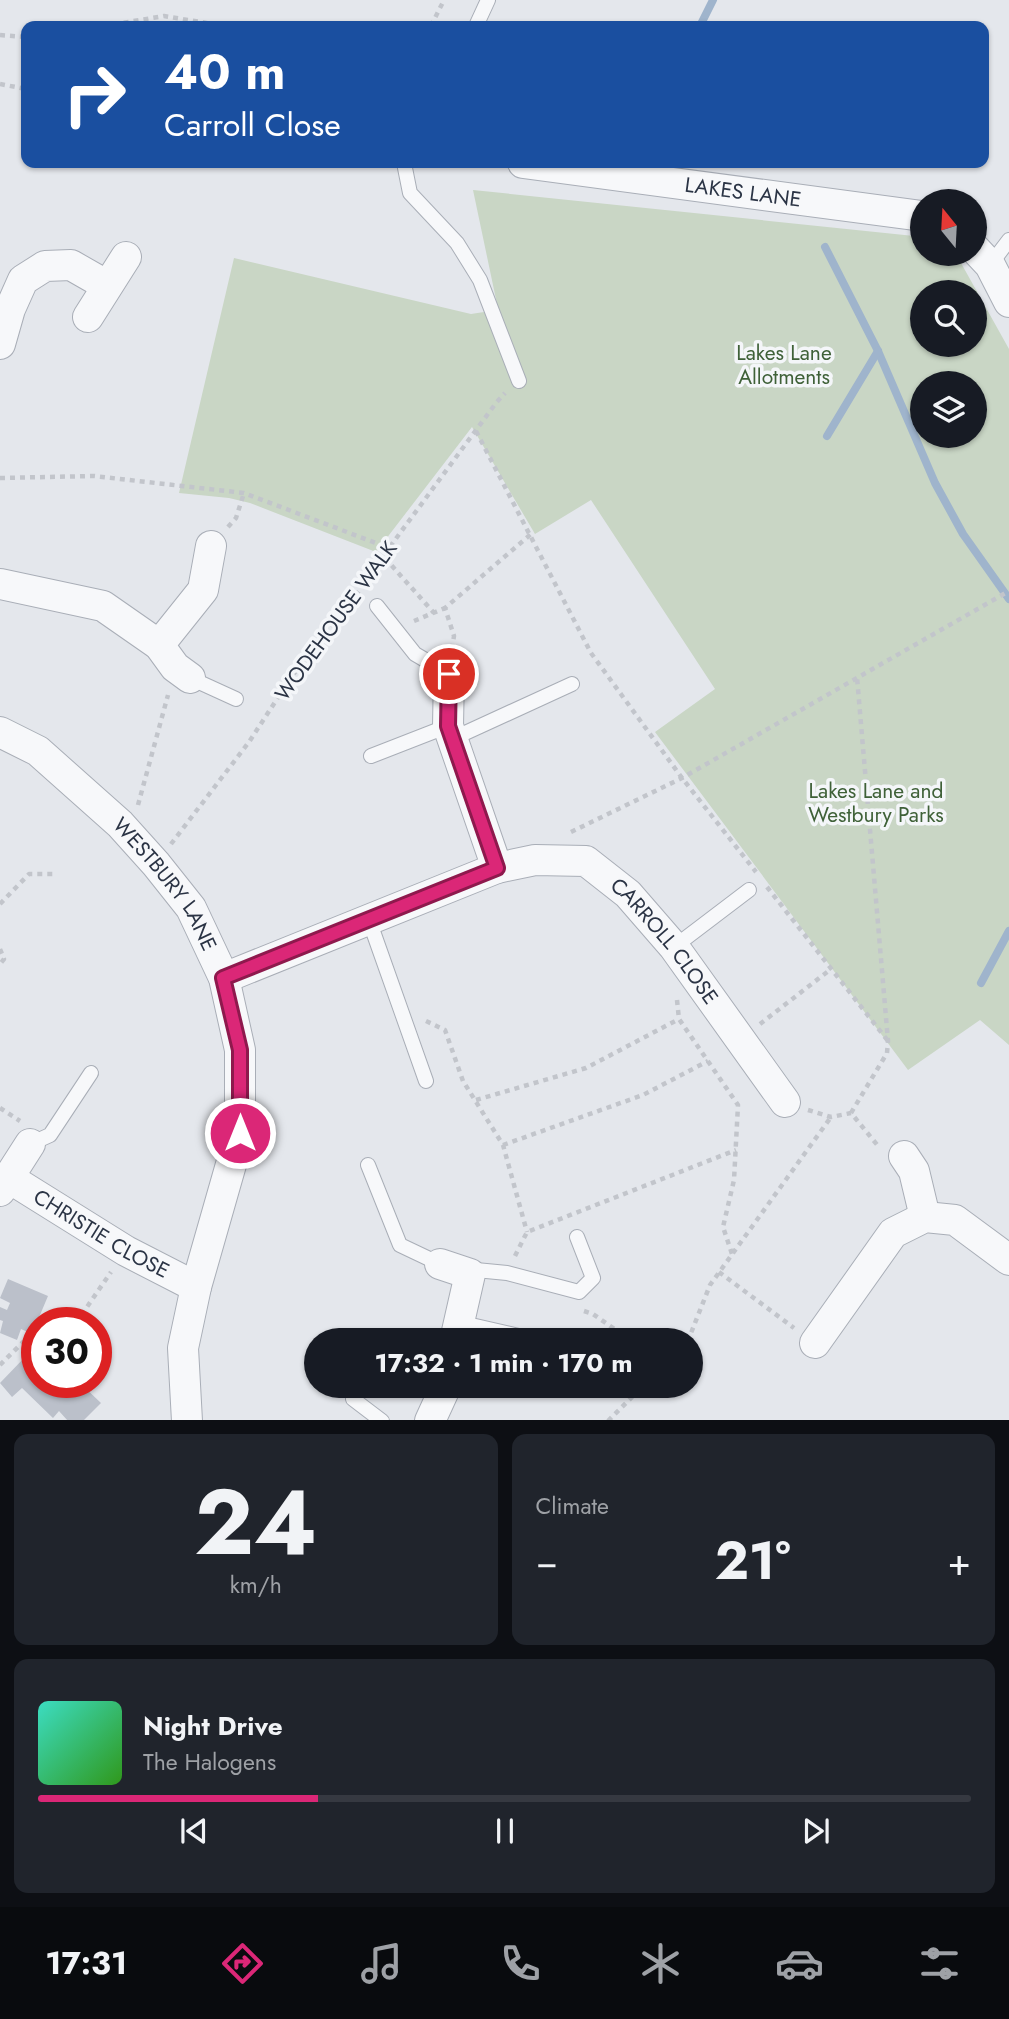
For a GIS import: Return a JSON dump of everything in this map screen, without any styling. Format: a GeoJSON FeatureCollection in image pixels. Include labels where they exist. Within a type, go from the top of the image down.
{"type":"FeatureCollection","features":[{"type":"Feature","properties":{"kind":"street","name":"LAKES LANE"},"geometry":{"type":"LineString","coordinates":[[561,168],[910,214]]}},
{"type":"Feature","properties":{"kind":"street"},"geometry":{"type":"LineString","coordinates":[[88,317],[126,257]]}},
{"type":"Feature","properties":{"kind":"street"},"geometry":{"type":"LineString","coordinates":[[0,344],[10,309],[23,280],[45,266],[71,265],[106,285]]}},
{"type":"Feature","properties":{"kind":"street"},"geometry":{"type":"LineString","coordinates":[[987,265],[1009,302]]}},
{"type":"Feature","properties":{"kind":"street"},"geometry":{"type":"LineString","coordinates":[[0,584],[103,606],[175,663],[203,590],[211,547]]}},
{"type":"Feature","properties":{"kind":"street"},"geometry":{"type":"LineString","coordinates":[[449,674],[450,732],[497,868]]}},
{"type":"Feature","properties":{"kind":"street","name":"WESTBURY LANE"},"geometry":{"type":"LineString","coordinates":[[0,732],[38,751],[120,824],[191,908],[223,978],[240,1050],[240,1133],[196,1287],[183,1348],[187,1420]]}},
{"type":"Feature","properties":{"kind":"street","name":"CARROLL CLOSE"},"geometry":{"type":"LineString","coordinates":[[223,978],[497,868],[535,860],[586,861],[628,894],[674,947],[785,1102]]}},
{"type":"Feature","properties":{"kind":"street","name":"CHRISTIE CLOSE"},"geometry":{"type":"LineString","coordinates":[[30,1144],[5,1185],[196,1287]]}},
{"type":"Feature","properties":{"kind":"street"},"geometry":{"type":"LineString","coordinates":[[904,1156],[914,1171],[925,1217]]}},
{"type":"Feature","properties":{"kind":"street"},"geometry":{"type":"LineString","coordinates":[[815,1343],[893,1233],[925,1217],[955,1220],[1009,1260]]}},
{"type":"Feature","properties":{"kind":"street"},"geometry":{"type":"LineString","coordinates":[[440,1264],[470,1275],[457,1328]]}},
{"type":"Feature","properties":{"kind":"street"},"geometry":{"type":"LineString","coordinates":[[430,1420],[440,1398]]}},
{"type":"Feature","properties":{"kind":"lane"},"geometry":{"type":"LineString","coordinates":[[478,21],[488,0]]}},
{"type":"Feature","properties":{"kind":"lane"},"geometry":{"type":"LineString","coordinates":[[405,168],[410,193],[457,243],[480,279],[519,381]]}},
{"type":"Feature","properties":{"kind":"lane"},"geometry":{"type":"LineString","coordinates":[[987,254],[1009,240]]}},
{"type":"Feature","properties":{"kind":"lane"},"geometry":{"type":"LineString","coordinates":[[377,606],[415,654],[449,674]]}},
{"type":"Feature","properties":{"kind":"lane"},"geometry":{"type":"LineString","coordinates":[[175,663],[236,699]]}},
{"type":"Feature","properties":{"kind":"lane"},"geometry":{"type":"LineString","coordinates":[[371,756],[450,732],[572,684]]}},
{"type":"Feature","properties":{"kind":"lane"},"geometry":{"type":"LineString","coordinates":[[674,947],[748,890]]}},
{"type":"Feature","properties":{"kind":"lane"},"geometry":{"type":"LineString","coordinates":[[369,920],[426,1082]]}},
{"type":"Feature","properties":{"kind":"lane"},"geometry":{"type":"LineString","coordinates":[[30,1144],[50,1135],[91,1073]]}},
{"type":"Feature","properties":{"kind":"lane"},"geometry":{"type":"LineString","coordinates":[[368,1166],[400,1245],[440,1264]]}},
{"type":"Feature","properties":{"kind":"lane"},"geometry":{"type":"LineString","coordinates":[[470,1275],[476,1269],[508,1273],[579,1292],[593,1278],[577,1237]]}},
{"type":"Feature","properties":{"kind":"lane"},"geometry":{"type":"LineString","coordinates":[[353,1399],[382,1420]]}},
{"type":"Feature","properties":{"kind":"path"},"geometry":{"type":"LineString","coordinates":[[434,21],[444,0]]}},
{"type":"Feature","properties":{"kind":"path"},"geometry":{"type":"LineString","coordinates":[[134,21],[164,16],[194,21]]}},
{"type":"Feature","properties":{"kind":"path"},"geometry":{"type":"LineString","coordinates":[[0,35],[21,37]]}},
{"type":"Feature","properties":{"kind":"path"},"geometry":{"type":"LineString","coordinates":[[0,85],[21,88]]}},
{"type":"Feature","properties":{"kind":"path","name":"WODEHOUSE WALK"},"geometry":{"type":"LineString","coordinates":[[156,864],[249,742],[292,677],[385,558],[389,548],[496,403],[519,381]]}},
{"type":"Feature","properties":{"kind":"path"},"geometry":{"type":"LineString","coordinates":[[476,431],[592,653],[682,778],[757,873]]}},
{"type":"Feature","properties":{"kind":"path"},"geometry":{"type":"LineString","coordinates":[[0,478],[94,476],[244,493],[389,548]]}},
{"type":"Feature","properties":{"kind":"path"},"geometry":{"type":"LineString","coordinates":[[211,547],[236,518],[244,493]]}},
{"type":"Feature","properties":{"kind":"path"},"geometry":{"type":"LineString","coordinates":[[395,629],[445,608],[531,534]]}},
{"type":"Feature","properties":{"kind":"path"},"geometry":{"type":"LineString","coordinates":[[385,558],[434,613]]}},
{"type":"Feature","properties":{"kind":"path"},"geometry":{"type":"LineString","coordinates":[[535,860],[551,842],[682,778],[1009,591]]}},
{"type":"Feature","properties":{"kind":"path"},"geometry":{"type":"LineString","coordinates":[[445,608],[454,636],[449,674]]}},
{"type":"Feature","properties":{"kind":"path"},"geometry":{"type":"LineString","coordinates":[[130,836],[175,663]]}},
{"type":"Feature","properties":{"kind":"path"},"geometry":{"type":"LineString","coordinates":[[785,1102],[831,1117],[851,1112],[887,1053],[857,676]]}},
{"type":"Feature","properties":{"kind":"path"},"geometry":{"type":"LineString","coordinates":[[0,904],[29,874],[57,874]]}},
{"type":"Feature","properties":{"kind":"path"},"geometry":{"type":"LineString","coordinates":[[765,884],[888,1041]]}},
{"type":"Feature","properties":{"kind":"path"},"geometry":{"type":"LineString","coordinates":[[0,949],[4,959],[0,964]]}},
{"type":"Feature","properties":{"kind":"path"},"geometry":{"type":"LineString","coordinates":[[740,1040],[831,969]]}},
{"type":"Feature","properties":{"kind":"path"},"geometry":{"type":"LineString","coordinates":[[696,978],[677,994],[679,1019],[738,1105],[734,1180],[723,1227],[732,1254]]}},
{"type":"Feature","properties":{"kind":"path"},"geometry":{"type":"LineString","coordinates":[[422,1010],[427,1022],[445,1030],[463,1081],[503,1145],[527,1232],[508,1273]]}},
{"type":"Feature","properties":{"kind":"path"},"geometry":{"type":"LineString","coordinates":[[476,1100],[586,1068],[679,1019]]}},
{"type":"Feature","properties":{"kind":"path"},"geometry":{"type":"LineString","coordinates":[[503,1145],[643,1095],[708,1061]]}},
{"type":"Feature","properties":{"kind":"path"},"geometry":{"type":"LineString","coordinates":[[851,1112],[887,1156],[904,1156]]}},
{"type":"Feature","properties":{"kind":"path"},"geometry":{"type":"LineString","coordinates":[[693,1328],[710,1285],[831,1117]]}},
{"type":"Feature","properties":{"kind":"path"},"geometry":{"type":"LineString","coordinates":[[527,1232],[736,1150]]}},
{"type":"Feature","properties":{"kind":"path"},"geometry":{"type":"LineString","coordinates":[[87,1307],[126,1251]]}},
{"type":"Feature","properties":{"kind":"path"},"geometry":{"type":"LineString","coordinates":[[719,1272],[815,1343]]}},
{"type":"Feature","properties":{"kind":"path"},"geometry":{"type":"LineString","coordinates":[[0,1365],[21,1344]]}},
{"type":"Feature","properties":{"kind":"path"},"geometry":{"type":"LineString","coordinates":[[608,1420],[631,1398]]}},
{"type":"Feature","properties":{"kind":"green space","name":"Lakes Lane and Westbury Parks"},"geometry":{"type":"Polygon","coordinates":[[[473,190],[910,236],[910,266],[963,266],[970,280],[910,280],[910,357],[987,357],[987,310],[1009,349],[1009,1045],[980,1020],[908,1070],[655,732],[715,689],[591,500],[535,534],[472,427],[376,552],[250,503],[179,493],[234,258],[471,314],[484,312],[501,323],[473,190]]]}},
{"type":"Feature","properties":{"kind":"building"},"geometry":{"type":"Polygon","coordinates":[[[8,1279],[48,1296],[43,1307],[21,1307],[21,1329],[17,1340],[0,1333],[3,1321],[0,1320],[0,1307],[7,1310],[10,1303],[0,1298],[8,1279]]]}},
{"type":"Feature","properties":{"kind":"building"},"geometry":{"type":"Polygon","coordinates":[[[21,1361],[21,1389],[12,1397],[0,1383],[21,1361]]]}},
{"type":"Feature","properties":{"kind":"building"},"geometry":{"type":"Polygon","coordinates":[[[32,1398],[96,1398],[101,1403],[84,1420],[67,1420],[59,1411],[53,1418],[32,1398]]]}},
{"type":"Feature","properties":{"kind":"waterway"},"geometry":{"type":"LineString","coordinates":[[702,21],[713,0]]}},
{"type":"Feature","properties":{"kind":"waterway"},"geometry":{"type":"LineString","coordinates":[[825,247],[878,351],[935,483],[963,534],[1009,599]]}},
{"type":"Feature","properties":{"kind":"waterway"},"geometry":{"type":"LineString","coordinates":[[827,436],[878,351]]}},
{"type":"Feature","properties":{"kind":"waterway"},"geometry":{"type":"LineString","coordinates":[[981,983],[1009,931]]}},
{"type":"Feature","properties":{"kind":"route"},"geometry":{"type":"LineString","coordinates":[[240,1133],[240,1050],[223,978],[497,868],[448,726],[449,674]]}},
{"type":"Feature","properties":{"kind":"park label","name":"Lakes Lane Allotments"},"geometry":{"type":"Point","coordinates":[784,365]}}]}
